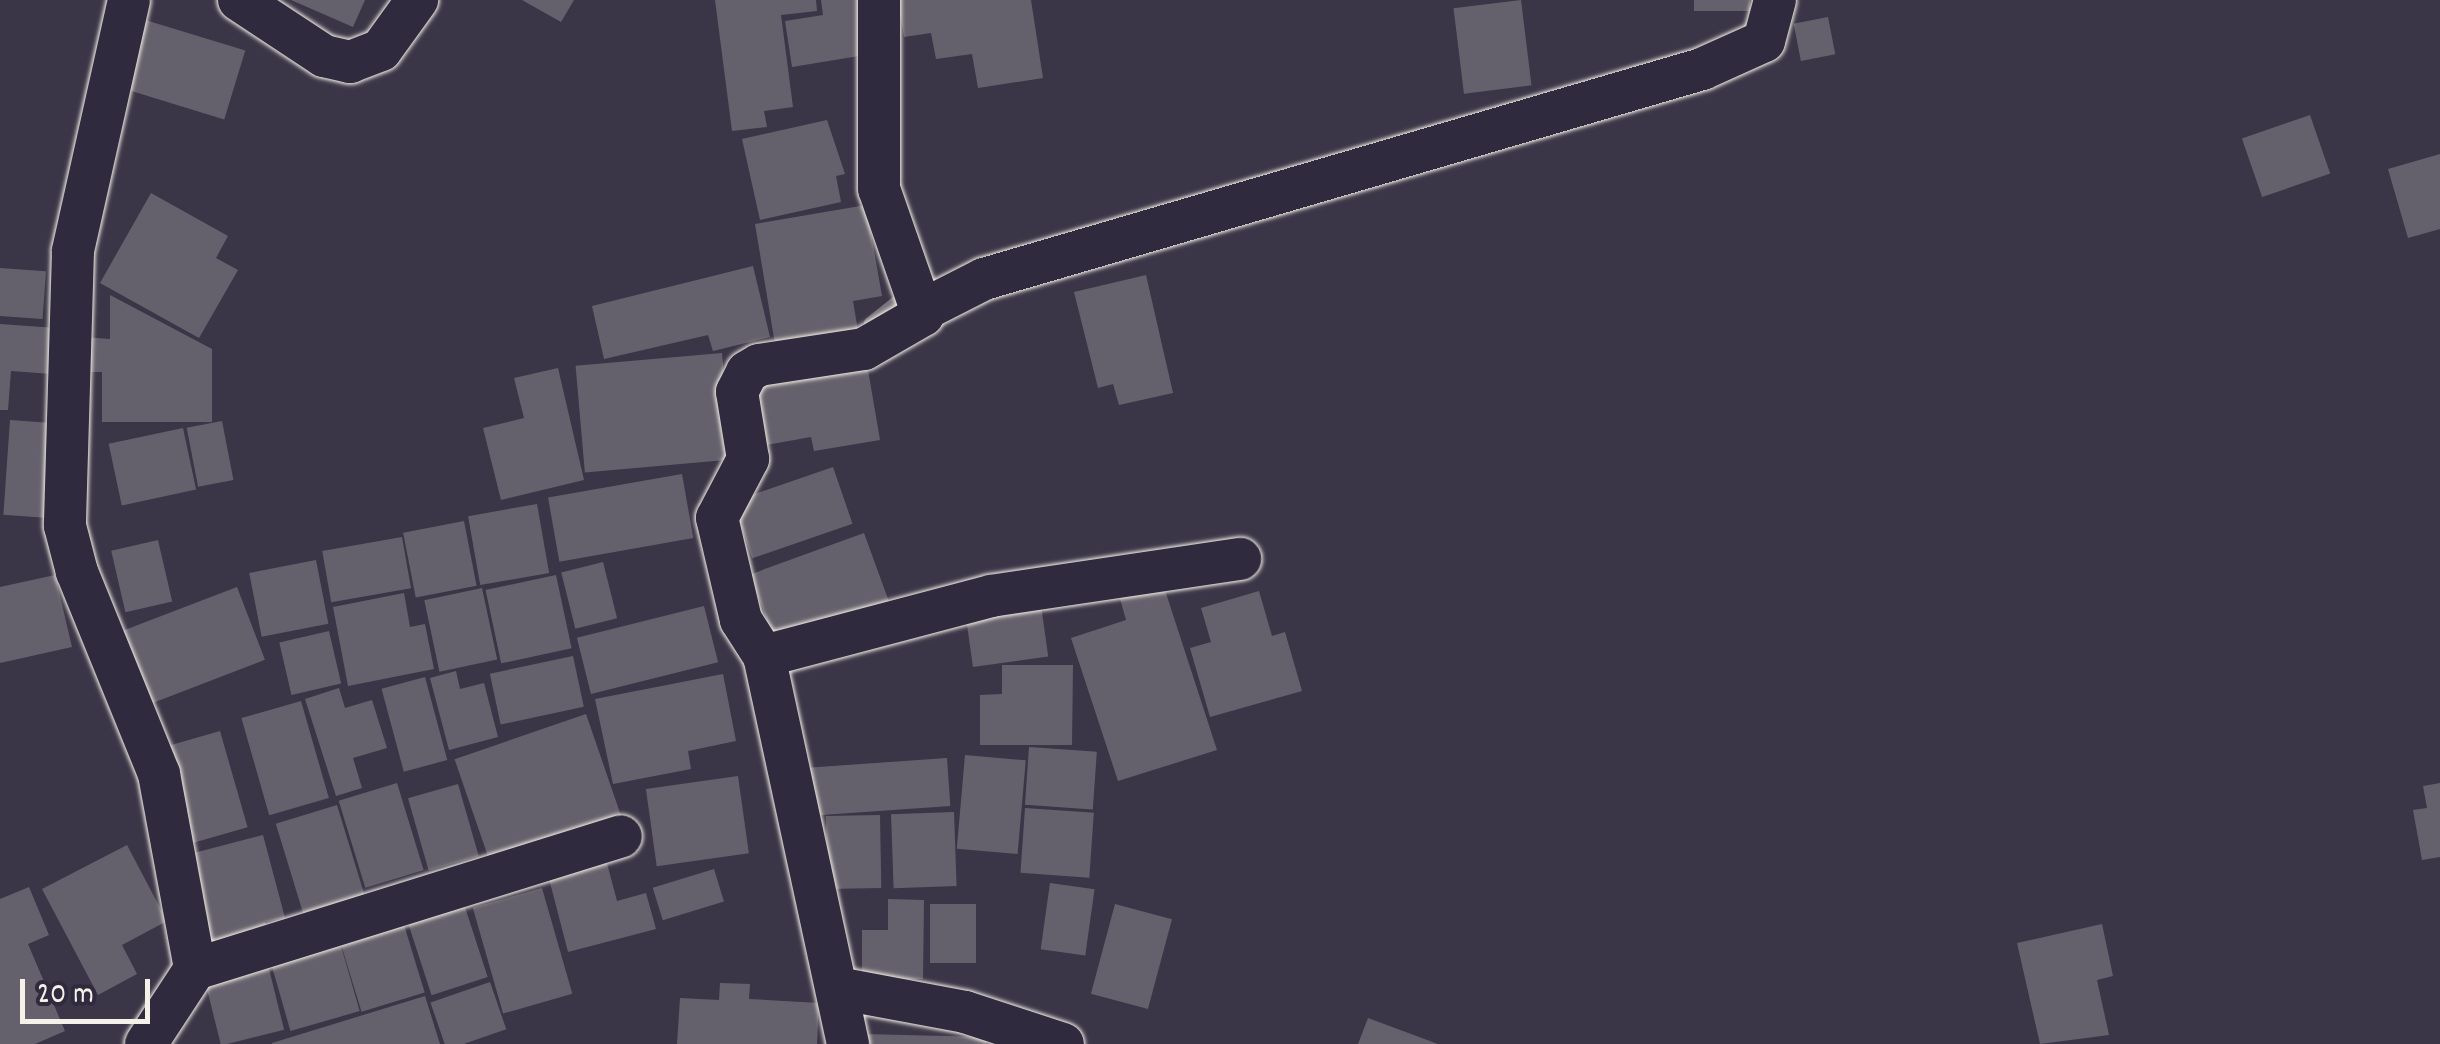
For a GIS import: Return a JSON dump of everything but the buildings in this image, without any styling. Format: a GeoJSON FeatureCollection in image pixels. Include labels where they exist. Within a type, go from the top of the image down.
{"type":"FeatureCollection","features":[{"type":"Feature","properties":{"kind":"street"},"geometry":{"type":"LineString","coordinates":[[129,0],[74,251],[65,526],[77,572],[159,774],[195,969]]}},
{"type":"Feature","properties":{"kind":"street"},"geometry":{"type":"LineString","coordinates":[[239,0],[324,56],[350,62],[382,50],[417,0]]}},
{"type":"Feature","properties":{"kind":"street"},"geometry":{"type":"LineString","coordinates":[[848,1044],[764,656],[741,620],[717,518],[748,459],[741,380],[759,364],[864,349],[919,320],[917,296],[879,189],[878,0]]}},
{"type":"Feature","properties":{"kind":"street"},"geometry":{"type":"LineString","coordinates":[[917,296],[1702,69],[1764,41],[1775,0]]}},
{"type":"Feature","properties":{"kind":"street"},"geometry":{"type":"LineString","coordinates":[[764,656],[991,596],[1240,559]]}},
{"type":"Feature","properties":{"kind":"street"},"geometry":{"type":"LineString","coordinates":[[146,1044],[195,969],[620,836]]}},
{"type":"Feature","properties":{"kind":"street"},"geometry":{"type":"LineString","coordinates":[[837,988],[965,1012],[1063,1044]]}},
{"type":"Feature","properties":{"kind":"waterway"},"geometry":{"type":"LineString","coordinates":[[870,323],[909,292]]}}]}
